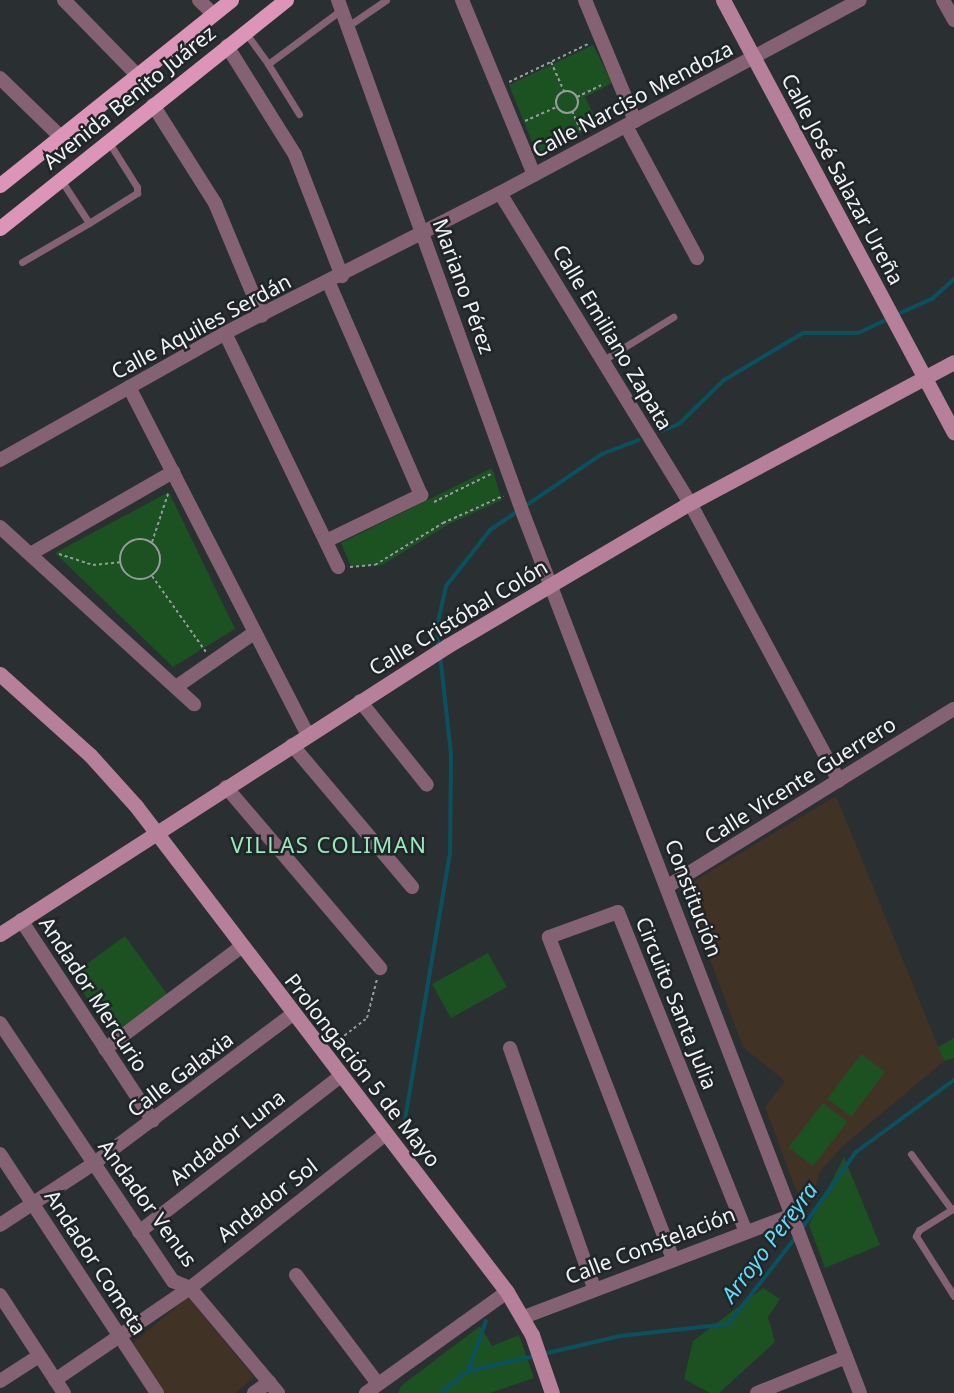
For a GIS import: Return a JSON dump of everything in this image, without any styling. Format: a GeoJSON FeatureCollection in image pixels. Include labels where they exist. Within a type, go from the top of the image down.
{"type":"FeatureCollection","features":[{"type":"Feature","properties":{"kind":"main road","name":"Avenida Benito Juárez"},"geometry":{"type":"LineString","coordinates":[[0,185],[62,138],[231,0]]}},
{"type":"Feature","properties":{"kind":"main road","name":"Avenida Benito Juárez"},"geometry":{"type":"LineString","coordinates":[[0,228],[286,0]]}},
{"type":"Feature","properties":{"kind":"street"},"geometry":{"type":"LineString","coordinates":[[64,0],[138,76]]}},
{"type":"Feature","properties":{"kind":"street"},"geometry":{"type":"LineString","coordinates":[[199,0],[213,14]]}},
{"type":"Feature","properties":{"kind":"street"},"geometry":{"type":"LineString","coordinates":[[462,0],[534,176]]}},
{"type":"Feature","properties":{"kind":"street"},"geometry":{"type":"LineString","coordinates":[[585,0],[619,76],[631,123],[697,258]]}},
{"type":"Feature","properties":{"kind":"street","name":"Calle José Salazar Ureña"},"geometry":{"type":"LineString","coordinates":[[723,0],[954,432]]}},
{"type":"Feature","properties":{"kind":"street","name":"Calle Narciso Mendoza"},"geometry":{"type":"LineString","coordinates":[[422,232],[534,176],[860,0]]}},
{"type":"Feature","properties":{"kind":"street"},"geometry":{"type":"LineString","coordinates":[[943,0],[954,20]]}},
{"type":"Feature","properties":{"kind":"street","name":"Mariano Pérez"},"geometry":{"type":"LineString","coordinates":[[340,5],[524,516],[552,585]]}},
{"type":"Feature","properties":{"kind":"street"},"geometry":{"type":"LineString","coordinates":[[227,46],[295,155],[336,279],[421,495],[326,542]]}},
{"type":"Feature","properties":{"kind":"street"},"geometry":{"type":"LineString","coordinates":[[0,78],[62,138]]}},
{"type":"Feature","properties":{"kind":"street"},"geometry":{"type":"LineString","coordinates":[[153,105],[215,203],[262,316]]}},
{"type":"Feature","properties":{"kind":"street","name":"Calle Emiliano Zapata"},"geometry":{"type":"LineString","coordinates":[[500,194],[690,503],[839,781]]}},
{"type":"Feature","properties":{"kind":"street","name":"Calle Aquiles Serdán"},"geometry":{"type":"LineString","coordinates":[[0,460],[225,333],[336,279],[422,232]]}},
{"type":"Feature","properties":{"kind":"street"},"geometry":{"type":"LineString","coordinates":[[225,333],[338,567]]}},
{"type":"Feature","properties":{"kind":"street","name":"Calle Cristóbal Colón"},"geometry":{"type":"LineString","coordinates":[[0,934],[430,656],[690,503],[954,362]]}},
{"type":"Feature","properties":{"kind":"street"},"geometry":{"type":"LineString","coordinates":[[129,387],[308,735]]}},
{"type":"Feature","properties":{"kind":"street"},"geometry":{"type":"LineString","coordinates":[[32,553],[173,472]]}},
{"type":"Feature","properties":{"kind":"street"},"geometry":{"type":"LineString","coordinates":[[0,527],[32,553],[194,704]]}},
{"type":"Feature","properties":{"kind":"street","name":"Constitución"},"geometry":{"type":"LineString","coordinates":[[552,585],[860,1393]]}},
{"type":"Feature","properties":{"kind":"street"},"geometry":{"type":"LineString","coordinates":[[176,687],[255,632]]}},
{"type":"Feature","properties":{"kind":"street","name":"Prolongación 5 de Mayo"},"geometry":{"type":"LineString","coordinates":[[0,674],[90,755],[157,833],[507,1292],[524,1317],[552,1393]]}},
{"type":"Feature","properties":{"kind":"street"},"geometry":{"type":"LineString","coordinates":[[360,701],[427,785]]}},
{"type":"Feature","properties":{"kind":"street","name":"Calle Vicente Guerrero"},"geometry":{"type":"LineString","coordinates":[[668,886],[954,709]]}},
{"type":"Feature","properties":{"kind":"street"},"geometry":{"type":"LineString","coordinates":[[292,745],[412,887]]}},
{"type":"Feature","properties":{"kind":"street"},"geometry":{"type":"LineString","coordinates":[[226,787],[380,968]]}},
{"type":"Feature","properties":{"kind":"street","name":"Circuito Santa Julia"},"geometry":{"type":"LineString","coordinates":[[673,1258],[549,937],[618,912],[746,1232]]}},
{"type":"Feature","properties":{"kind":"street","name":"Andador Mercurio"},"geometry":{"type":"LineString","coordinates":[[21,920],[153,1120]]}},
{"type":"Feature","properties":{"kind":"street"},"geometry":{"type":"LineString","coordinates":[[105,1048],[242,946]]}},
{"type":"Feature","properties":{"kind":"street","name":"Calle Galaxia"},"geometry":{"type":"LineString","coordinates":[[0,1225],[93,1164],[293,1014]]}},
{"type":"Feature","properties":{"kind":"street","name":"Andador Venus"},"geometry":{"type":"LineString","coordinates":[[0,1023],[173,1281],[190,1288],[273,1388]]}},
{"type":"Feature","properties":{"kind":"street"},"geometry":{"type":"LineString","coordinates":[[510,1048],[594,1288]]}},
{"type":"Feature","properties":{"kind":"street","name":"Andador Luna"},"geometry":{"type":"LineString","coordinates":[[139,1232],[341,1076]]}},
{"type":"Feature","properties":{"kind":"street","name":"Andador Sol"},"geometry":{"type":"LineString","coordinates":[[55,1380],[190,1288],[386,1134]]}},
{"type":"Feature","properties":{"kind":"street","name":"Andador Cometa"},"geometry":{"type":"LineString","coordinates":[[0,1154],[157,1393]]}},
{"type":"Feature","properties":{"kind":"street","name":"Calle Constelación"},"geometry":{"type":"LineString","coordinates":[[524,1317],[673,1258],[746,1232],[794,1220]]}},
{"type":"Feature","properties":{"kind":"street"},"geometry":{"type":"LineString","coordinates":[[296,1275],[378,1384]]}},
{"type":"Feature","properties":{"kind":"street"},"geometry":{"type":"LineString","coordinates":[[366,1393],[507,1292]]}},
{"type":"Feature","properties":{"kind":"street"},"geometry":{"type":"LineString","coordinates":[[0,1295],[64,1393]]}},
{"type":"Feature","properties":{"kind":"street"},"geometry":{"type":"LineString","coordinates":[[0,1381],[39,1356]]}},
{"type":"Feature","properties":{"kind":"street"},"geometry":{"type":"LineString","coordinates":[[757,1393],[846,1357]]}},
{"type":"Feature","properties":{"kind":"street"},"geometry":{"type":"LineString","coordinates":[[254,1393],[273,1388]]}},
{"type":"Feature","properties":{"kind":"lane"},"geometry":{"type":"LineString","coordinates":[[348,26],[386,0]]}},
{"type":"Feature","properties":{"kind":"lane"},"geometry":{"type":"LineString","coordinates":[[268,64],[340,5]]}},
{"type":"Feature","properties":{"kind":"lane"},"geometry":{"type":"LineString","coordinates":[[245,32],[299,114]]}},
{"type":"Feature","properties":{"kind":"lane"},"geometry":{"type":"LineString","coordinates":[[22,261],[137,194],[137,187],[108,141]]}},
{"type":"Feature","properties":{"kind":"lane"},"geometry":{"type":"LineString","coordinates":[[61,180],[89,223]]}},
{"type":"Feature","properties":{"kind":"lane"},"geometry":{"type":"LineString","coordinates":[[602,361],[673,317]]}},
{"type":"Feature","properties":{"kind":"lane"},"geometry":{"type":"LineString","coordinates":[[911,1154],[953,1209],[919,1230],[916,1236],[954,1296]]}},
{"type":"Feature","properties":{"kind":"path"},"geometry":{"type":"LineString","coordinates":[[498,87],[601,38]]}},
{"type":"Feature","properties":{"kind":"path"},"geometry":{"type":"LineString","coordinates":[[551,62],[564,91],[577,97]]}},
{"type":"Feature","properties":{"kind":"path"},"geometry":{"type":"LineString","coordinates":[[577,97],[619,76]]}},
{"type":"Feature","properties":{"kind":"path"},"geometry":{"type":"LineString","coordinates":[[564,91],[557,99],[562,111],[572,111],[577,107],[577,97]]}},
{"type":"Feature","properties":{"kind":"path"},"geometry":{"type":"LineString","coordinates":[[514,125],[558,106]]}},
{"type":"Feature","properties":{"kind":"path"},"geometry":{"type":"LineString","coordinates":[[572,111],[588,146]]}},
{"type":"Feature","properties":{"kind":"path"},"geometry":{"type":"LineString","coordinates":[[421,495],[425,506],[507,467]]}},
{"type":"Feature","properties":{"kind":"path"},"geometry":{"type":"LineString","coordinates":[[152,542],[164,513],[173,472]]}},
{"type":"Feature","properties":{"kind":"path"},"geometry":{"type":"LineString","coordinates":[[338,567],[375,565],[443,524],[516,493]]}},
{"type":"Feature","properties":{"kind":"path"},"geometry":{"type":"LineString","coordinates":[[152,542],[132,540],[122,549],[120,562],[132,578],[152,576]]}},
{"type":"Feature","properties":{"kind":"path"},"geometry":{"type":"LineString","coordinates":[[152,542],[161,559],[152,576]]}},
{"type":"Feature","properties":{"kind":"path"},"geometry":{"type":"LineString","coordinates":[[55,554],[93,565],[120,562]]}},
{"type":"Feature","properties":{"kind":"path"},"geometry":{"type":"LineString","coordinates":[[152,576],[213,662]]}},
{"type":"Feature","properties":{"kind":"path"},"geometry":{"type":"LineString","coordinates":[[323,1052],[367,1018],[380,968]]}},
{"type":"Feature","properties":{"kind":"shaded area"},"geometry":{"type":"Polygon","coordinates":[[[836,796],[944,1061],[844,1145],[820,1171],[812,1199],[804,1211],[765,1107],[785,1081],[743,1047],[685,893],[689,884],[836,796]]]}},
{"type":"Feature","properties":{"kind":"shaded area"},"geometry":{"type":"Polygon","coordinates":[[[188,1297],[254,1377],[235,1393],[165,1393],[133,1343],[188,1297]]]}},
{"type":"Feature","properties":{"kind":"green space"},"geometry":{"type":"Polygon","coordinates":[[[593,45],[612,83],[585,97],[598,123],[541,154],[536,152],[509,85],[593,45]]]}},
{"type":"Feature","properties":{"kind":"green space"},"geometry":{"type":"Polygon","coordinates":[[[492,468],[502,500],[449,524],[382,565],[351,567],[341,543],[492,468]]]}},
{"type":"Feature","properties":{"kind":"green space"},"geometry":{"type":"Polygon","coordinates":[[[169,492],[235,629],[173,667],[55,553],[169,492]]]}},
{"type":"Feature","properties":{"kind":"green space"},"geometry":{"type":"Polygon","coordinates":[[[125,936],[167,994],[113,1034],[71,975],[125,936]]]}},
{"type":"Feature","properties":{"kind":"green space"},"geometry":{"type":"Polygon","coordinates":[[[488,953],[507,987],[451,1018],[432,984],[488,953]]]}},
{"type":"Feature","properties":{"kind":"green space"},"geometry":{"type":"Polygon","coordinates":[[[954,1038],[954,1058],[944,1061],[938,1047],[954,1038]]]}},
{"type":"Feature","properties":{"kind":"green space"},"geometry":{"type":"Polygon","coordinates":[[[861,1054],[885,1072],[851,1117],[827,1099],[861,1054]]]}},
{"type":"Feature","properties":{"kind":"green space"},"geometry":{"type":"Polygon","coordinates":[[[823,1103],[847,1122],[813,1166],[789,1147],[823,1103]]]}},
{"type":"Feature","properties":{"kind":"green space"},"geometry":{"type":"Polygon","coordinates":[[[844,1157],[880,1245],[825,1268],[809,1225],[844,1157]]]}},
{"type":"Feature","properties":{"kind":"green space"},"geometry":{"type":"Polygon","coordinates":[[[763,1288],[780,1299],[768,1317],[775,1342],[719,1393],[710,1393],[684,1379],[693,1341],[763,1288]]]}},
{"type":"Feature","properties":{"kind":"green space"},"geometry":{"type":"Polygon","coordinates":[[[480,1326],[492,1346],[519,1335],[534,1378],[490,1393],[398,1393],[401,1386],[480,1326]]]}},
{"type":"Feature","properties":{"kind":"waterway"},"geometry":{"type":"LineString","coordinates":[[900,313],[933,298],[954,279]]}},
{"type":"Feature","properties":{"kind":"waterway"},"geometry":{"type":"LineString","coordinates":[[659,432],[679,424],[724,380],[803,333],[858,333],[886,320]]}},
{"type":"Feature","properties":{"kind":"waterway"},"geometry":{"type":"LineString","coordinates":[[439,647],[437,627],[446,586],[490,530],[602,454],[638,440]]}},
{"type":"Feature","properties":{"kind":"waterway"},"geometry":{"type":"LineString","coordinates":[[403,1131],[450,853],[451,754],[440,655]]}},
{"type":"Feature","properties":{"kind":"waterway","name":"Arroyo Pereyra"},"geometry":{"type":"LineString","coordinates":[[800,1231],[856,1152],[954,1080]]}},
{"type":"Feature","properties":{"kind":"waterway","name":"Arroyo Pereyra"},"geometry":{"type":"LineString","coordinates":[[543,1354],[620,1336],[728,1324],[796,1237]]}},
{"type":"Feature","properties":{"kind":"waterway"},"geometry":{"type":"LineString","coordinates":[[468,1371],[486,1321]]}},
{"type":"Feature","properties":{"kind":"waterway","name":"Arroyo Pereyra"},"geometry":{"type":"LineString","coordinates":[[440,1393],[468,1371],[535,1356]]}},
{"type":"Feature","properties":{"kind":"district","name":"VILLAS COLIMAN"},"geometry":{"type":"Point","coordinates":[329,845]}}]}
